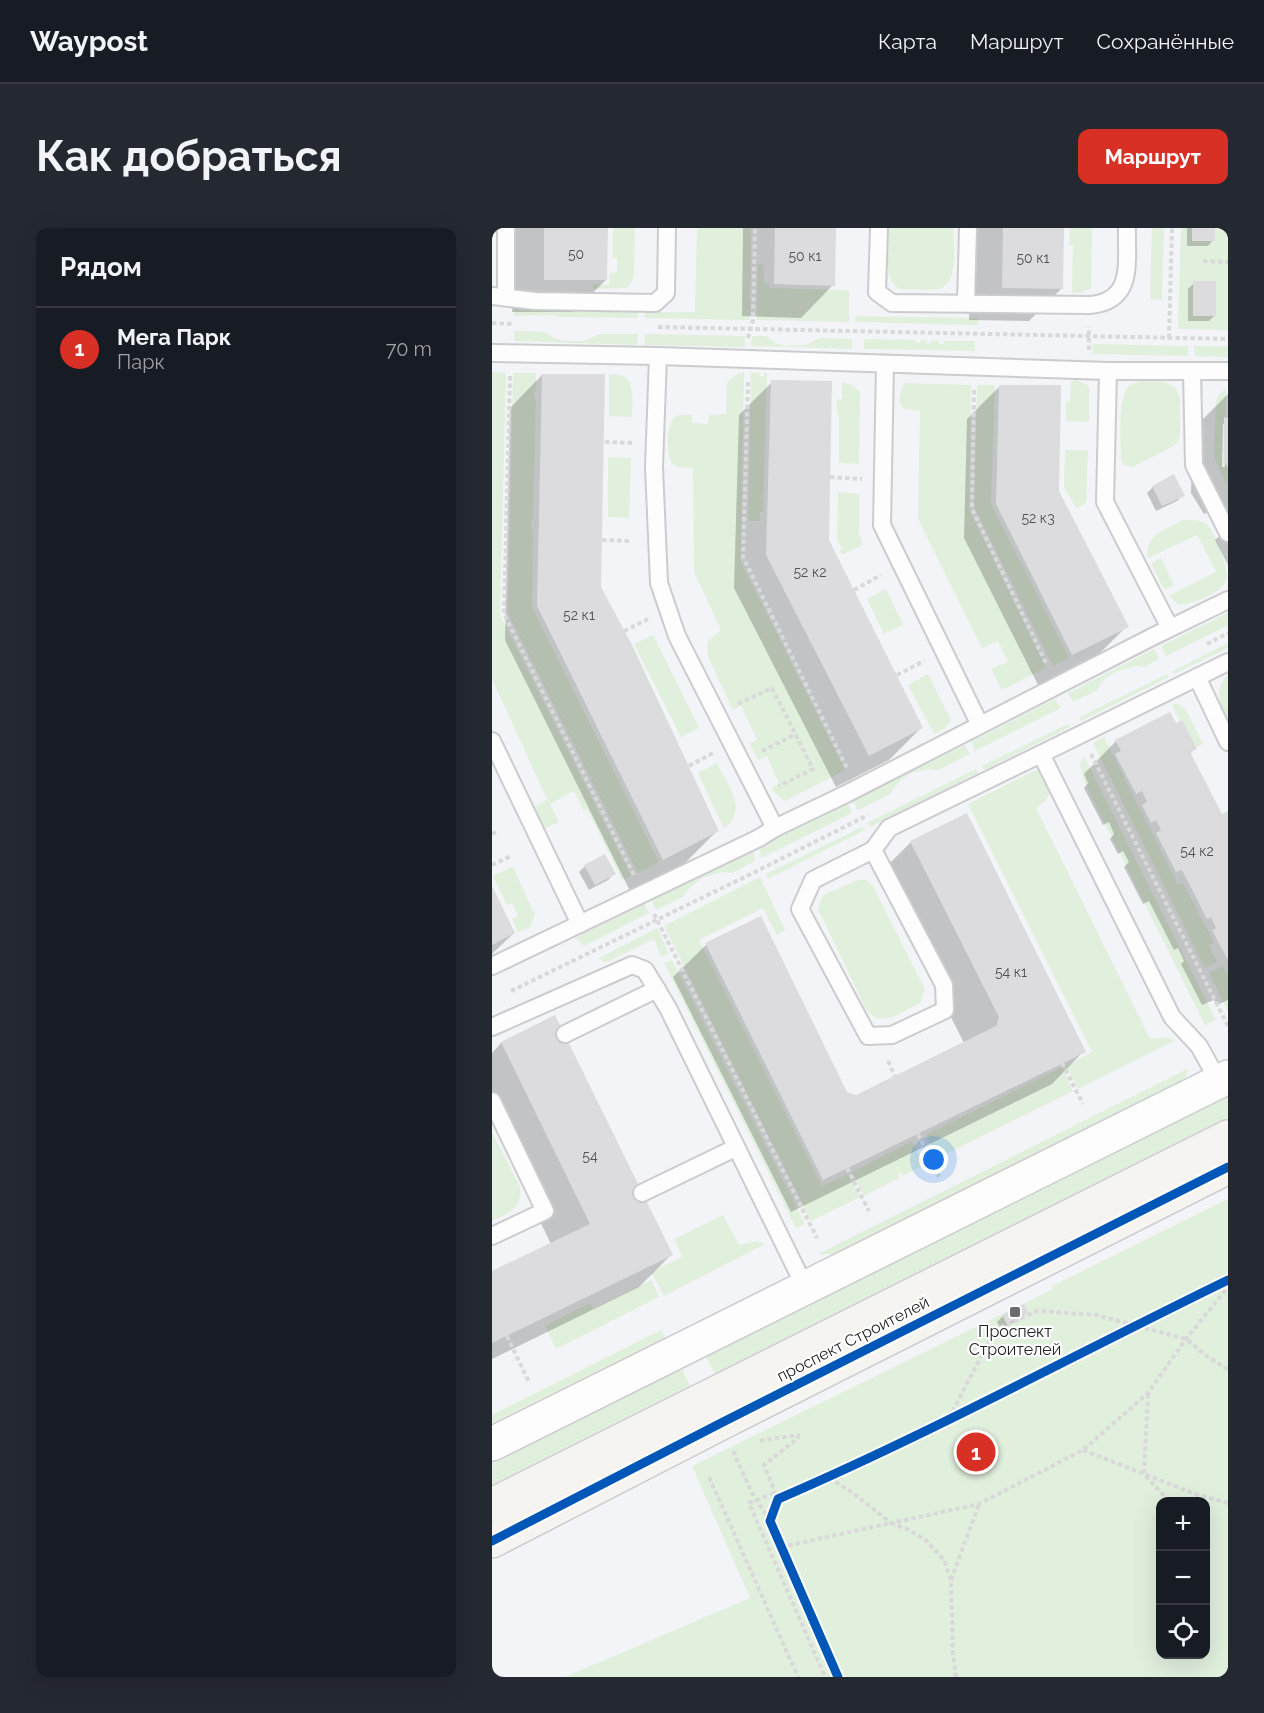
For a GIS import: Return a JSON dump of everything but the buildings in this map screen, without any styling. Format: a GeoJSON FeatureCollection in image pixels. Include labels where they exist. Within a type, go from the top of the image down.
{"type":"FeatureCollection","features":[{"type":"Feature","properties":{"kind":"street"},"geometry":{"type":"LineString","coordinates":[[492,1444],[1223,1079]]}},
{"type":"Feature","properties":{"kind":"street","name":"проспект Строителей"},"geometry":{"type":"LineString","coordinates":[[492,1505],[1228,1137]]}},
{"type":"Feature","properties":{"kind":"street","name":"проспект Строителей"},"geometry":{"type":"LineString","coordinates":[[492,1541],[1228,1167]]}},
{"type":"Feature","properties":{"kind":"lane"},"geometry":{"type":"LineString","coordinates":[[506,228],[499,296],[535,301],[655,303],[666,293],[668,228]]}},
{"type":"Feature","properties":{"kind":"lane"},"geometry":{"type":"LineString","coordinates":[[879,228],[877,292],[892,303],[1090,305],[1111,300],[1122,289],[1126,276],[1127,228]]}},
{"type":"Feature","properties":{"kind":"lane"},"geometry":{"type":"LineString","coordinates":[[966,303],[968,228]]}},
{"type":"Feature","properties":{"kind":"lane"},"geometry":{"type":"LineString","coordinates":[[492,353],[657,356],[1108,371],[1228,371]]}},
{"type":"Feature","properties":{"kind":"lane"},"geometry":{"type":"LineString","coordinates":[[657,356],[654,467],[659,583],[677,636],[776,828]]}},
{"type":"Feature","properties":{"kind":"lane"},"geometry":{"type":"LineString","coordinates":[[885,364],[882,525],[980,725]]}},
{"type":"Feature","properties":{"kind":"lane"},"geometry":{"type":"LineString","coordinates":[[1108,371],[1105,501],[1170,628]]}},
{"type":"Feature","properties":{"kind":"lane"},"geometry":{"type":"LineString","coordinates":[[1192,371],[1194,465],[1228,533]]}},
{"type":"Feature","properties":{"kind":"lane"},"geometry":{"type":"LineString","coordinates":[[492,966],[759,838],[1228,600]]}},
{"type":"Feature","properties":{"kind":"lane"},"geometry":{"type":"LineString","coordinates":[[873,850],[944,985],[945,1010],[892,1035],[868,1036],[800,909],[813,880],[873,850],[890,828],[1228,662]]}},
{"type":"Feature","properties":{"kind":"lane"},"geometry":{"type":"LineString","coordinates":[[1197,677],[1228,742]]}},
{"type":"Feature","properties":{"kind":"lane"},"geometry":{"type":"LineString","coordinates":[[492,741],[580,924]]}},
{"type":"Feature","properties":{"kind":"lane"},"geometry":{"type":"LineString","coordinates":[[1041,754],[1172,1017],[1199,1046],[1223,1079]]}},
{"type":"Feature","properties":{"kind":"lane"},"geometry":{"type":"LineString","coordinates":[[492,1027],[632,965],[645,970],[668,1008],[806,1289]]}},
{"type":"Feature","properties":{"kind":"lane"},"geometry":{"type":"LineString","coordinates":[[565,1034],[657,989]]}},
{"type":"Feature","properties":{"kind":"lane"},"geometry":{"type":"LineString","coordinates":[[492,1101],[545,1210],[492,1236]]}},
{"type":"Feature","properties":{"kind":"lane"},"geometry":{"type":"LineString","coordinates":[[642,1193],[735,1148]]}},
{"type":"Feature","properties":{"kind":"path"},"geometry":{"type":"LineString","coordinates":[[748,346],[753,320],[755,228]]}},
{"type":"Feature","properties":{"kind":"path"},"geometry":{"type":"LineString","coordinates":[[1169,338],[1172,228]]}},
{"type":"Feature","properties":{"kind":"path"},"geometry":{"type":"LineString","coordinates":[[1203,261],[1228,262]]}},
{"type":"Feature","properties":{"kind":"path"},"geometry":{"type":"LineString","coordinates":[[1088,354],[1089,320]]}},
{"type":"Feature","properties":{"kind":"path"},"geometry":{"type":"LineString","coordinates":[[492,323],[523,324]]}},
{"type":"Feature","properties":{"kind":"path"},"geometry":{"type":"LineString","coordinates":[[512,324],[504,614],[817,1238]]}},
{"type":"Feature","properties":{"kind":"path"},"geometry":{"type":"LineString","coordinates":[[654,327],[1228,339]]}},
{"type":"Feature","properties":{"kind":"path"},"geometry":{"type":"LineString","coordinates":[[748,372],[743,556],[849,771],[843,774]]}},
{"type":"Feature","properties":{"kind":"path"},"geometry":{"type":"LineString","coordinates":[[974,381],[972,509],[1049,670]]}},
{"type":"Feature","properties":{"kind":"path"},"geometry":{"type":"LineString","coordinates":[[605,442],[634,443]]}},
{"type":"Feature","properties":{"kind":"path"},"geometry":{"type":"LineString","coordinates":[[830,477],[862,479]]}},
{"type":"Feature","properties":{"kind":"path"},"geometry":{"type":"LineString","coordinates":[[602,540],[632,541]]}},
{"type":"Feature","properties":{"kind":"path"},"geometry":{"type":"LineString","coordinates":[[854,590],[882,575]]}},
{"type":"Feature","properties":{"kind":"path"},"geometry":{"type":"LineString","coordinates":[[624,631],[648,618]]}},
{"type":"Feature","properties":{"kind":"path"},"geometry":{"type":"LineString","coordinates":[[1197,649],[1228,633]]}},
{"type":"Feature","properties":{"kind":"path"},"geometry":{"type":"LineString","coordinates":[[897,675],[925,660]]}},
{"type":"Feature","properties":{"kind":"path"},"geometry":{"type":"LineString","coordinates":[[717,714],[772,688],[796,734],[813,769],[759,797]]}},
{"type":"Feature","properties":{"kind":"path"},"geometry":{"type":"LineString","coordinates":[[1088,748],[1228,1026]]}},
{"type":"Feature","properties":{"kind":"path"},"geometry":{"type":"LineString","coordinates":[[689,766],[714,753]]}},
{"type":"Feature","properties":{"kind":"path"},"geometry":{"type":"LineString","coordinates":[[503,995],[870,814]]}},
{"type":"Feature","properties":{"kind":"path"},"geometry":{"type":"LineString","coordinates":[[492,834],[498,831]]}},
{"type":"Feature","properties":{"kind":"path"},"geometry":{"type":"LineString","coordinates":[[492,865],[511,856]]}},
{"type":"Feature","properties":{"kind":"path"},"geometry":{"type":"LineString","coordinates":[[888,1061],[895,1076]]}},
{"type":"Feature","properties":{"kind":"path"},"geometry":{"type":"LineString","coordinates":[[1062,1063],[1083,1104]]}},
{"type":"Feature","properties":{"kind":"path"},"geometry":{"type":"LineString","coordinates":[[918,1134],[939,1177]]}},
{"type":"Feature","properties":{"kind":"path"},"geometry":{"type":"LineString","coordinates":[[847,1168],[869,1211]]}},
{"type":"Feature","properties":{"kind":"path"},"geometry":{"type":"LineString","coordinates":[[770,1521],[778,1499],[828,1478],[1228,1280]]}},
{"type":"Feature","properties":{"kind":"path"},"geometry":{"type":"LineString","coordinates":[[781,1547],[979,1504],[1083,1450],[1148,1393],[1185,1339],[1228,1287]]}},
{"type":"Feature","properties":{"kind":"path"},"geometry":{"type":"LineString","coordinates":[[949,1419],[995,1330],[1037,1311],[1096,1315],[1185,1339],[1209,1358],[1228,1369]]}},
{"type":"Feature","properties":{"kind":"path"},"geometry":{"type":"LineString","coordinates":[[507,1336],[529,1382]]}},
{"type":"Feature","properties":{"kind":"path"},"geometry":{"type":"LineString","coordinates":[[1148,1393],[1144,1474],[1165,1497]]}},
{"type":"Feature","properties":{"kind":"path"},"geometry":{"type":"LineString","coordinates":[[754,1441],[798,1435],[798,1438],[764,1465],[778,1499]]}},
{"type":"Feature","properties":{"kind":"path"},"geometry":{"type":"LineString","coordinates":[[729,1442],[752,1492],[770,1521],[838,1677]]}},
{"type":"Feature","properties":{"kind":"path"},"geometry":{"type":"LineString","coordinates":[[1083,1450],[1195,1494],[1228,1503]]}},
{"type":"Feature","properties":{"kind":"path"},"geometry":{"type":"LineString","coordinates":[[710,1477],[798,1677]]}},
{"type":"Feature","properties":{"kind":"path"},"geometry":{"type":"LineString","coordinates":[[828,1478],[853,1493],[891,1522],[927,1541],[944,1560],[951,1580],[953,1654],[956,1677]]}},
{"type":"Feature","properties":{"kind":"path"},"geometry":{"type":"LineString","coordinates":[[774,1492],[749,1503],[825,1677]]}},
{"type":"Feature","properties":{"kind":"path"},"geometry":{"type":"LineString","coordinates":[[951,1580],[979,1504]]}},
{"type":"Feature","properties":{"kind":"green space"},"geometry":{"type":"Polygon","coordinates":[[[613,228],[635,228],[634,275],[626,288],[593,289],[593,284],[609,285],[610,273],[617,272],[617,258],[613,258],[613,228]]]}},
{"type":"Feature","properties":{"kind":"green space"},"geometry":{"type":"Polygon","coordinates":[[[697,228],[751,228],[750,320],[645,318],[644,312],[695,312],[697,228]]]}},
{"type":"Feature","properties":{"kind":"green space"},"geometry":{"type":"Polygon","coordinates":[[[888,228],[953,228],[954,263],[950,280],[945,286],[933,290],[899,289],[893,283],[887,261],[888,228]]]}},
{"type":"Feature","properties":{"kind":"green space"},"geometry":{"type":"Polygon","coordinates":[[[1070,228],[1092,228],[1091,288],[1082,292],[1072,293],[1073,245],[1069,245],[1070,228]]]}},
{"type":"Feature","properties":{"kind":"green space"},"geometry":{"type":"Polygon","coordinates":[[[1152,228],[1164,228],[1162,300],[1150,299],[1152,228]]]}},
{"type":"Feature","properties":{"kind":"green space"},"geometry":{"type":"Polygon","coordinates":[[[1181,228],[1228,228],[1228,330],[1178,329],[1181,228]]]}},
{"type":"Feature","properties":{"kind":"green space"},"geometry":{"type":"Polygon","coordinates":[[[758,264],[763,264],[764,283],[769,283],[769,288],[849,290],[849,322],[757,320],[758,264]]]}},
{"type":"Feature","properties":{"kind":"green space"},"geometry":{"type":"Polygon","coordinates":[[[514,309],[638,312],[638,318],[514,316],[514,309]]]}},
{"type":"Feature","properties":{"kind":"green space"},"geometry":{"type":"Polygon","coordinates":[[[856,316],[978,318],[978,325],[855,322],[856,316]]]}},
{"type":"Feature","properties":{"kind":"green space"},"geometry":{"type":"Polygon","coordinates":[[[514,331],[545,332],[564,341],[584,341],[599,334],[638,334],[637,345],[514,341],[514,331]]]}},
{"type":"Feature","properties":{"kind":"green space"},"geometry":{"type":"Polygon","coordinates":[[[645,334],[745,336],[745,347],[645,345],[645,334]]]}},
{"type":"Feature","properties":{"kind":"green space"},"geometry":{"type":"Polygon","coordinates":[[[752,336],[766,336],[775,343],[785,346],[805,345],[820,338],[852,339],[852,349],[751,346],[752,336]]]}},
{"type":"Feature","properties":{"kind":"green space"},"geometry":{"type":"Polygon","coordinates":[[[864,339],[916,340],[917,343],[920,343],[920,340],[927,340],[927,344],[931,341],[944,344],[944,341],[975,341],[975,351],[864,349],[864,339]]]}},
{"type":"Feature","properties":{"kind":"green space"},"geometry":{"type":"Polygon","coordinates":[[[1093,344],[1188,346],[1188,356],[1092,354],[1093,344]]]}},
{"type":"Feature","properties":{"kind":"green space"},"geometry":{"type":"Polygon","coordinates":[[[1194,346],[1228,346],[1228,357],[1195,356],[1194,346]]]}},
{"type":"Feature","properties":{"kind":"green space"},"geometry":{"type":"Polygon","coordinates":[[[492,372],[506,373],[500,615],[631,876],[622,880],[587,809],[583,810],[574,791],[550,804],[559,822],[546,828],[540,828],[531,809],[547,799],[492,679],[492,372]]]}},
{"type":"Feature","properties":{"kind":"green space"},"geometry":{"type":"Polygon","coordinates":[[[744,372],[741,562],[845,770],[785,801],[773,792],[772,787],[779,784],[767,756],[758,760],[749,743],[757,740],[741,706],[733,710],[708,657],[707,642],[721,630],[694,572],[693,468],[674,465],[668,450],[669,428],[673,419],[680,415],[692,415],[692,423],[708,424],[709,415],[726,414],[727,382],[744,372]]]}},
{"type":"Feature","properties":{"kind":"green space"},"geometry":{"type":"Polygon","coordinates":[[[751,372],[759,373],[760,376],[767,373],[763,512],[760,512],[760,521],[748,521],[751,372]]]}},
{"type":"Feature","properties":{"kind":"green space"},"geometry":{"type":"Polygon","coordinates":[[[513,373],[536,373],[533,520],[531,520],[531,529],[533,529],[532,607],[659,862],[638,873],[508,613],[513,373]]]}},
{"type":"Feature","properties":{"kind":"green space"},"geometry":{"type":"Polygon","coordinates":[[[609,374],[622,375],[628,380],[632,396],[632,417],[609,416],[609,374]]]}},
{"type":"Feature","properties":{"kind":"green space"},"geometry":{"type":"Polygon","coordinates":[[[1074,379],[1089,386],[1089,422],[1066,421],[1066,402],[1070,402],[1071,381],[1074,379]]]}},
{"type":"Feature","properties":{"kind":"green space"},"geometry":{"type":"Polygon","coordinates":[[[1142,381],[1165,382],[1176,388],[1180,399],[1180,435],[1174,446],[1132,467],[1124,465],[1121,460],[1121,410],[1125,392],[1129,386],[1142,381]]]}},
{"type":"Feature","properties":{"kind":"green space"},"geometry":{"type":"Polygon","coordinates":[[[842,382],[852,385],[860,392],[859,464],[839,463],[837,400],[842,399],[842,382]]]}},
{"type":"Feature","properties":{"kind":"green space"},"geometry":{"type":"Polygon","coordinates":[[[904,383],[971,385],[969,509],[1046,668],[1002,690],[991,669],[1008,662],[998,641],[982,648],[918,519],[920,411],[904,409],[900,403],[904,383]]]}},
{"type":"Feature","properties":{"kind":"green space"},"geometry":{"type":"Polygon","coordinates":[[[977,385],[995,385],[991,504],[1069,658],[1053,666],[974,507],[977,385]]]}},
{"type":"Feature","properties":{"kind":"green space"},"geometry":{"type":"Polygon","coordinates":[[[1226,389],[1227,485],[1214,452],[1216,400],[1226,389]]]}},
{"type":"Feature","properties":{"kind":"green space"},"geometry":{"type":"Polygon","coordinates":[[[1065,450],[1088,450],[1086,503],[1076,508],[1064,487],[1065,450]]]}},
{"type":"Feature","properties":{"kind":"green space"},"geometry":{"type":"Polygon","coordinates":[[[608,457],[631,458],[629,518],[608,517],[608,457]]]}},
{"type":"Feature","properties":{"kind":"green space"},"geometry":{"type":"Polygon","coordinates":[[[838,492],[859,494],[859,533],[863,545],[842,555],[837,539],[838,492]]]}},
{"type":"Feature","properties":{"kind":"green space"},"geometry":{"type":"Polygon","coordinates":[[[1183,520],[1201,521],[1210,528],[1221,550],[1227,579],[1213,593],[1199,600],[1179,605],[1168,596],[1216,572],[1197,535],[1148,558],[1149,544],[1153,538],[1183,520]]]}},
{"type":"Feature","properties":{"kind":"green space"},"geometry":{"type":"Polygon","coordinates":[[[1161,558],[1174,585],[1164,590],[1151,563],[1161,558]]]}},
{"type":"Feature","properties":{"kind":"green space"},"geometry":{"type":"Polygon","coordinates":[[[886,589],[903,625],[884,634],[867,599],[886,589]]]}},
{"type":"Feature","properties":{"kind":"green space"},"geometry":{"type":"Polygon","coordinates":[[[1228,613],[1228,625],[1166,656],[1161,646],[1228,613]]]}},
{"type":"Feature","properties":{"kind":"green space"},"geometry":{"type":"Polygon","coordinates":[[[653,635],[699,728],[681,737],[634,644],[653,635]]]}},
{"type":"Feature","properties":{"kind":"green space"},"geometry":{"type":"Polygon","coordinates":[[[1228,643],[1228,648],[1174,674],[1173,671],[1228,643]]]}},
{"type":"Feature","properties":{"kind":"green space"},"geometry":{"type":"Polygon","coordinates":[[[1154,649],[1159,659],[1144,667],[1136,666],[1117,671],[1104,679],[1096,691],[1073,702],[1068,693],[1154,649]]]}},
{"type":"Feature","properties":{"kind":"green space"},"geometry":{"type":"Polygon","coordinates":[[[928,674],[951,721],[945,728],[934,734],[908,685],[928,674]]]}},
{"type":"Feature","properties":{"kind":"green space"},"geometry":{"type":"Polygon","coordinates":[[[1167,674],[1169,677],[1081,721],[1080,717],[1167,674]]]}},
{"type":"Feature","properties":{"kind":"green space"},"geometry":{"type":"Polygon","coordinates":[[[1228,675],[1228,720],[1219,691],[1223,680],[1228,675]]]}},
{"type":"Feature","properties":{"kind":"green space"},"geometry":{"type":"Polygon","coordinates":[[[1055,699],[1061,708],[975,751],[971,742],[1055,699]]]}},
{"type":"Feature","properties":{"kind":"green space"},"geometry":{"type":"Polygon","coordinates":[[[1178,704],[1186,710],[1203,744],[1195,748],[1172,705],[1178,704]]]}},
{"type":"Feature","properties":{"kind":"green space"},"geometry":{"type":"Polygon","coordinates":[[[1068,724],[1070,727],[984,770],[982,766],[1068,724]]]}},
{"type":"Feature","properties":{"kind":"green space"},"geometry":{"type":"Polygon","coordinates":[[[1104,737],[1178,885],[1183,883],[1214,943],[1209,946],[1217,962],[1205,968],[1093,743],[1104,737]]]}},
{"type":"Feature","properties":{"kind":"green space"},"geometry":{"type":"Polygon","coordinates":[[[965,745],[970,754],[938,770],[930,769],[911,773],[899,782],[890,794],[858,810],[853,801],[965,745]]]}},
{"type":"Feature","properties":{"kind":"green space"},"geometry":{"type":"Polygon","coordinates":[[[1084,756],[1216,1020],[1205,1025],[1084,781],[1080,765],[1084,756]]]}},
{"type":"Feature","properties":{"kind":"green space"},"geometry":{"type":"Polygon","coordinates":[[[717,763],[731,789],[736,805],[731,821],[724,829],[698,773],[717,763]]]}},
{"type":"Feature","properties":{"kind":"green space"},"geometry":{"type":"Polygon","coordinates":[[[976,769],[978,773],[871,827],[867,823],[976,769]]]}},
{"type":"Feature","properties":{"kind":"green space"},"geometry":{"type":"Polygon","coordinates":[[[1036,770],[1043,772],[1049,792],[1046,800],[1036,808],[1150,1039],[1166,1037],[1176,1040],[1078,1089],[1066,1066],[1092,1052],[968,804],[1036,770]]]}},
{"type":"Feature","properties":{"kind":"green space"},"geometry":{"type":"Polygon","coordinates":[[[848,804],[852,813],[761,858],[759,847],[848,804]]]}},
{"type":"Feature","properties":{"kind":"green space"},"geometry":{"type":"Polygon","coordinates":[[[862,827],[865,830],[768,879],[766,874],[862,827]]]}},
{"type":"Feature","properties":{"kind":"green space"},"geometry":{"type":"Polygon","coordinates":[[[753,850],[755,861],[732,873],[722,872],[702,878],[689,888],[683,897],[656,910],[651,899],[753,850]]]}},
{"type":"Feature","properties":{"kind":"green space"},"geometry":{"type":"Polygon","coordinates":[[[513,867],[535,915],[530,927],[518,932],[512,919],[518,916],[512,903],[507,905],[493,876],[513,867]]]}},
{"type":"Feature","properties":{"kind":"green space"},"geometry":{"type":"Polygon","coordinates":[[[760,877],[785,930],[777,935],[763,908],[699,940],[822,1186],[848,1174],[860,1197],[811,1221],[664,926],[760,877]]]}},
{"type":"Feature","properties":{"kind":"green space"},"geometry":{"type":"Polygon","coordinates":[[[858,880],[866,880],[873,886],[925,989],[920,1003],[885,1019],[872,1015],[866,1009],[818,909],[823,895],[858,880]]]}},
{"type":"Feature","properties":{"kind":"green space"},"geometry":{"type":"Polygon","coordinates":[[[644,903],[649,913],[584,946],[575,938],[644,903]]]}},
{"type":"Feature","properties":{"kind":"green space"},"geometry":{"type":"Polygon","coordinates":[[[657,928],[669,954],[661,957],[654,939],[605,963],[599,958],[657,928]]]}},
{"type":"Feature","properties":{"kind":"green space"},"geometry":{"type":"Polygon","coordinates":[[[672,960],[805,1224],[796,1228],[664,963],[672,960]]]}},
{"type":"Feature","properties":{"kind":"green space"},"geometry":{"type":"Polygon","coordinates":[[[1223,966],[1228,975],[1228,1012],[1209,973],[1223,966]]]}},
{"type":"Feature","properties":{"kind":"green space"},"geometry":{"type":"Polygon","coordinates":[[[1062,1067],[1073,1091],[938,1158],[926,1135],[1062,1067]]]}},
{"type":"Feature","properties":{"kind":"green space"},"geometry":{"type":"Polygon","coordinates":[[[1189,1068],[1183,1082],[838,1254],[818,1254],[1189,1068]]]}},
{"type":"Feature","properties":{"kind":"green space"},"geometry":{"type":"Polygon","coordinates":[[[1228,1094],[1228,1118],[715,1374],[705,1355],[1228,1094]]]}},
{"type":"Feature","properties":{"kind":"green space"},"geometry":{"type":"Polygon","coordinates":[[[492,1132],[520,1187],[520,1194],[517,1205],[513,1209],[492,1221],[492,1132]]]}},
{"type":"Feature","properties":{"kind":"green space"},"geometry":{"type":"Polygon","coordinates":[[[912,1141],[924,1165],[903,1176],[901,1173],[898,1174],[899,1178],[864,1196],[852,1172],[912,1141]]]}},
{"type":"Feature","properties":{"kind":"green space"},"geometry":{"type":"Polygon","coordinates":[[[1228,1199],[1228,1677],[565,1677],[750,1598],[692,1466],[1053,1289],[1052,1286],[1228,1199]]]}},
{"type":"Feature","properties":{"kind":"green space"},"geometry":{"type":"Polygon","coordinates":[[[723,1215],[739,1245],[757,1241],[765,1244],[664,1296],[651,1272],[682,1257],[674,1239],[723,1215]]]}},
{"type":"Feature","properties":{"kind":"green space"},"geometry":{"type":"Polygon","coordinates":[[[651,1280],[659,1297],[556,1349],[545,1326],[590,1303],[593,1309],[651,1280]]]}},
{"type":"Feature","properties":{"kind":"green space"},"geometry":{"type":"Polygon","coordinates":[[[661,1330],[667,1340],[492,1428],[492,1415],[661,1330]]]}},
{"type":"Feature","properties":{"kind":"green space"},"geometry":{"type":"Polygon","coordinates":[[[681,1367],[690,1386],[492,1485],[492,1462],[681,1367]]]}},
{"type":"Feature","properties":{"kind":"cycle path"},"geometry":{"type":"LineString","coordinates":[[492,1541],[1228,1167]]}},
{"type":"Feature","properties":{"kind":"cycle path"},"geometry":{"type":"LineString","coordinates":[[838,1677],[770,1521],[778,1499],[948,1420],[1228,1280]]}},
{"type":"Feature","properties":{"kind":"place","name":"Проспект Строителей"},"geometry":{"type":"Point","coordinates":[1015,1312]}},
{"type":"Feature","properties":{"kind":"place","name":"Мега Парк"},"geometry":{"type":"Point","coordinates":[976,1452]}}]}
